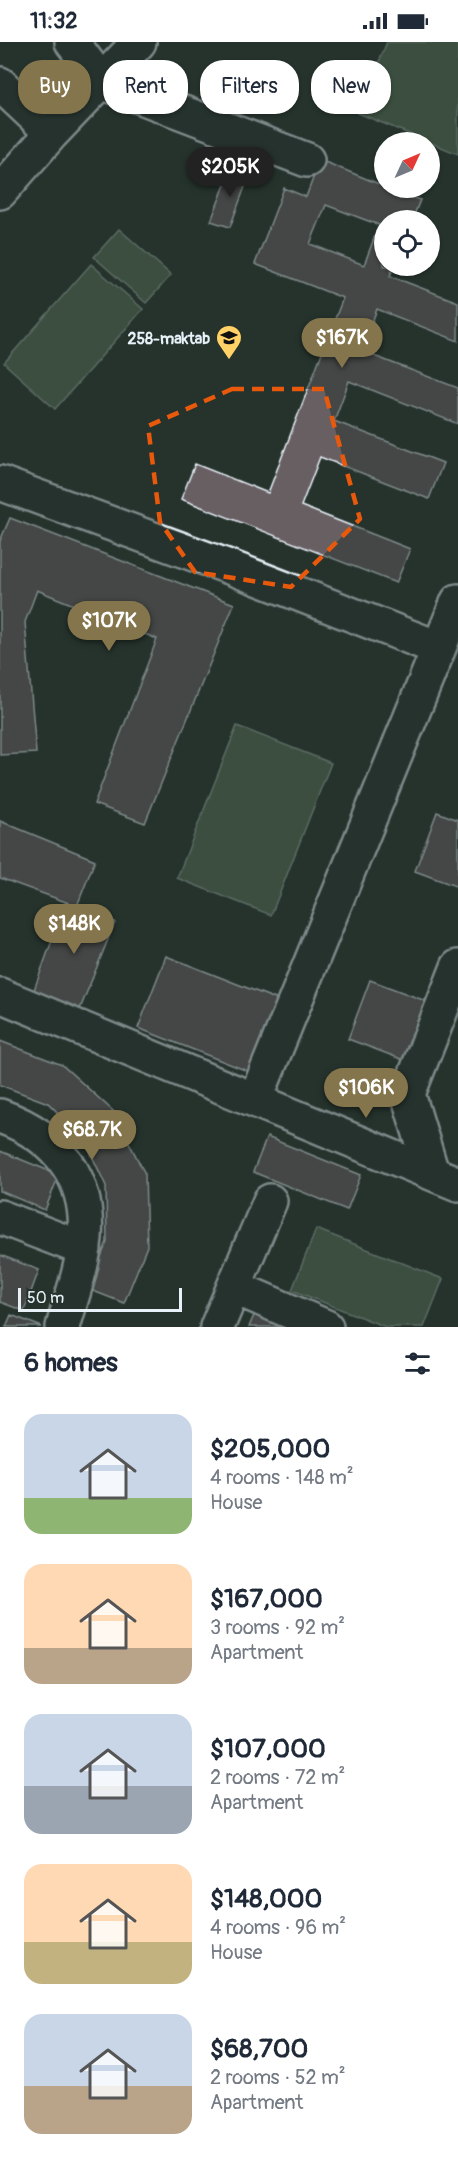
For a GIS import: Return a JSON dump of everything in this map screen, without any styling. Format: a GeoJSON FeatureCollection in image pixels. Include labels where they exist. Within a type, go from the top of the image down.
{"type":"FeatureCollection","features":[{"type":"Feature","properties":{"kind":"street"},"geometry":{"type":"LineString","coordinates":[[72,42],[102,82],[307,160]]}},
{"type":"Feature","properties":{"kind":"street"},"geometry":{"type":"LineString","coordinates":[[0,192],[139,42]]}},
{"type":"Feature","properties":{"kind":"street"},"geometry":{"type":"LineString","coordinates":[[0,84],[52,134]]}},
{"type":"Feature","properties":{"kind":"street"},"geometry":{"type":"LineString","coordinates":[[0,483],[232,568],[438,648]]}},
{"type":"Feature","properties":{"kind":"street"},"geometry":{"type":"LineString","coordinates":[[255,1100],[438,648],[456,610]]}},
{"type":"Feature","properties":{"kind":"street"},"geometry":{"type":"LineString","coordinates":[[445,1178],[408,1094],[458,967]]}},
{"type":"Feature","properties":{"kind":"street"},"geometry":{"type":"LineString","coordinates":[[0,995],[445,1178]]}},
{"type":"Feature","properties":{"kind":"street"},"geometry":{"type":"LineString","coordinates":[[0,1116],[20,1123],[51,1144],[64,1158],[80,1191],[85,1209],[84,1249],[63,1327]]}},
{"type":"Feature","properties":{"kind":"street"},"geometry":{"type":"LineString","coordinates":[[217,1327],[270,1201]]}},
{"type":"Feature","properties":{"kind":"street"},"geometry":{"type":"LineString","coordinates":[[0,1217],[84,1249]]}},
{"type":"Feature","properties":{"kind":"street"},"geometry":{"type":"LineString","coordinates":[[234,1287],[326,1327]]}},
{"type":"Feature","properties":{"kind":"highlighted area"},"geometry":{"type":"Polygon","coordinates":[[[232,389],[324,389],[360,519],[291,587],[195,572],[160,522],[148,426],[232,389]]]}},
{"type":"Feature","properties":{"kind":"green space"},"geometry":{"type":"Polygon","coordinates":[[[387,42],[451,42],[458,45],[458,154],[440,147],[440,132],[404,132],[360,114],[391,114],[391,60],[380,60],[387,42]]]}},
{"type":"Feature","properties":{"kind":"green space"},"geometry":{"type":"Polygon","coordinates":[[[119,229],[171,275],[146,303],[94,257],[119,229]]]}},
{"type":"Feature","properties":{"kind":"green space"},"geometry":{"type":"Polygon","coordinates":[[[91,264],[143,309],[55,409],[4,363],[91,264]]]}},
{"type":"Feature","properties":{"kind":"green space"},"geometry":{"type":"Polygon","coordinates":[[[237,726],[331,763],[271,915],[177,878],[237,726]]]}},
{"type":"Feature","properties":{"kind":"green space"},"geometry":{"type":"Polygon","coordinates":[[[316,1229],[443,1279],[424,1327],[386,1327],[292,1290],[316,1229]]]}},
{"type":"Feature","properties":{"kind":"building"},"geometry":{"type":"Polygon","coordinates":[[[320,160],[374,182],[374,198],[420,200],[416,210],[374,210],[374,223],[326,205],[310,244],[364,265],[374,238],[374,276],[390,276],[458,302],[458,341],[377,309],[361,351],[458,388],[458,424],[349,381],[334,421],[443,463],[429,499],[320,457],[301,506],[410,549],[396,583],[181,499],[195,464],[268,493],[343,298],[255,264],[284,188],[306,197],[320,160]]]}},
{"type":"Feature","properties":{"kind":"building"},"geometry":{"type":"Polygon","coordinates":[[[231,169],[249,176],[230,227],[211,221],[231,169]]]}},
{"type":"Feature","properties":{"kind":"building"},"geometry":{"type":"Polygon","coordinates":[[[10,518],[234,604],[145,823],[94,804],[157,639],[37,590],[25,622],[36,753],[0,755],[0,541],[10,518]]]}},
{"type":"Feature","properties":{"kind":"building"},"geometry":{"type":"Polygon","coordinates":[[[437,812],[458,820],[458,887],[415,871],[437,812]]]}},
{"type":"Feature","properties":{"kind":"building"},"geometry":{"type":"Polygon","coordinates":[[[0,821],[95,860],[77,906],[0,878],[0,821]]]}},
{"type":"Feature","properties":{"kind":"building"},"geometry":{"type":"Polygon","coordinates":[[[66,902],[115,922],[80,1009],[34,990],[66,902]]]}},
{"type":"Feature","properties":{"kind":"building"},"geometry":{"type":"Polygon","coordinates":[[[166,956],[278,1000],[250,1072],[138,1028],[166,956]]]}},
{"type":"Feature","properties":{"kind":"building"},"geometry":{"type":"Polygon","coordinates":[[[370,980],[431,1003],[409,1062],[348,1039],[370,980]]]}},
{"type":"Feature","properties":{"kind":"building"},"geometry":{"type":"Polygon","coordinates":[[[0,1041],[62,1065],[113,1111],[145,1174],[147,1246],[124,1303],[88,1289],[107,1242],[106,1186],[84,1139],[48,1103],[0,1085],[0,1041]]]}},
{"type":"Feature","properties":{"kind":"building"},"geometry":{"type":"Polygon","coordinates":[[[267,1137],[361,1175],[347,1210],[253,1172],[267,1137]]]}},
{"type":"Feature","properties":{"kind":"building"},"geometry":{"type":"Polygon","coordinates":[[[0,1151],[59,1175],[45,1210],[0,1191],[0,1151]]]}},
{"type":"Feature","properties":{"kind":"building"},"geometry":{"type":"Polygon","coordinates":[[[0,1255],[39,1270],[24,1311],[0,1302],[0,1255]]]}},
{"type":"Feature","properties":{"kind":"building"},"geometry":{"type":"Polygon","coordinates":[[[255,1313],[287,1327],[249,1327],[255,1313]]]}},
{"type":"Feature","properties":{"kind":"building"},"geometry":{"type":"Polygon","coordinates":[[[11,1315],[42,1327],[6,1327],[11,1315]]]}},
{"type":"Feature","properties":{"kind":"place","name":"258-maktab"},"geometry":{"type":"Point","coordinates":[229,361]}}]}
